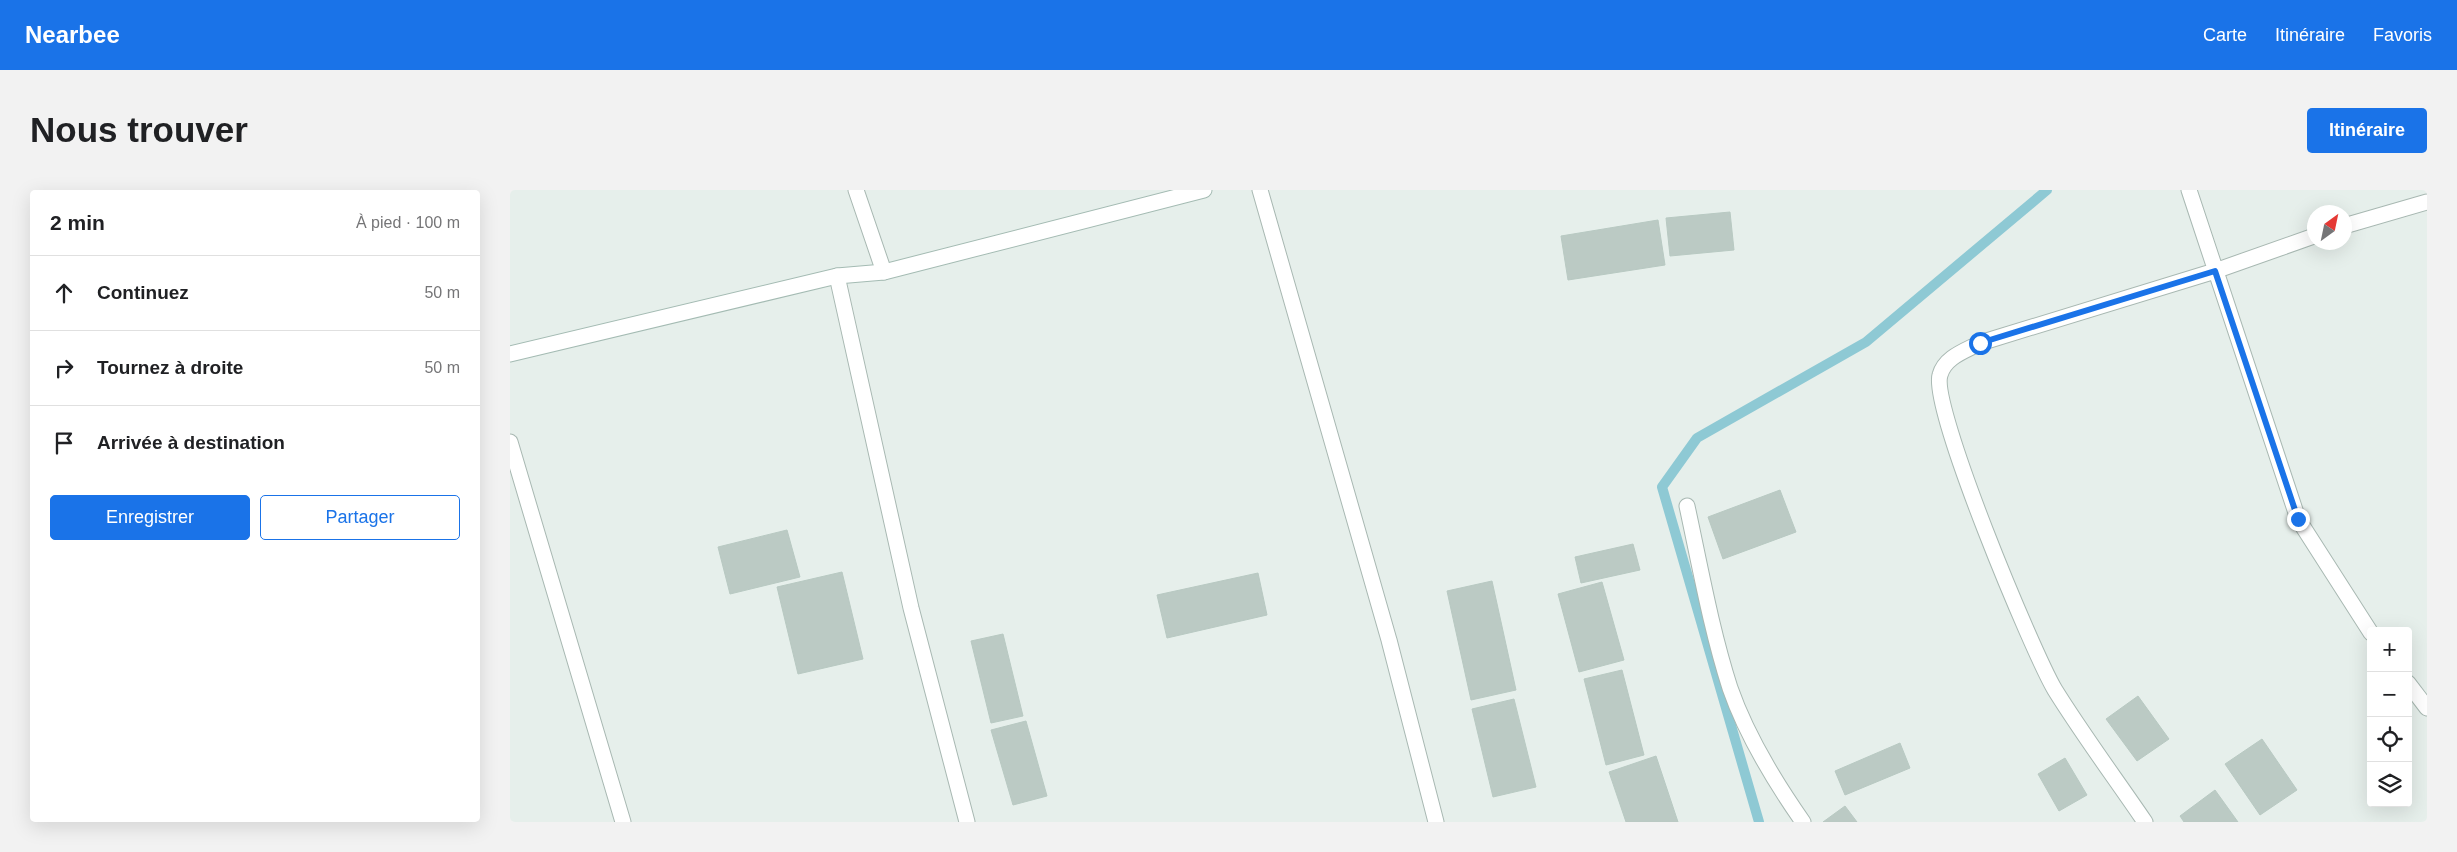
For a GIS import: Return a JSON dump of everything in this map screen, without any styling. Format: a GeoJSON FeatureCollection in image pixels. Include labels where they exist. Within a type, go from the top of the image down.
{"type":"FeatureCollection","features":[{"type":"Feature","properties":{"kind":"street"},"geometry":{"type":"LineString","coordinates":[[856,190],[884,272]]}},
{"type":"Feature","properties":{"kind":"street"},"geometry":{"type":"LineString","coordinates":[[510,354],[837,276],[884,272],[1204,190]]}},
{"type":"Feature","properties":{"kind":"street"},"geometry":{"type":"LineString","coordinates":[[1260,190],[1388,640],[1436,822]]}},
{"type":"Feature","properties":{"kind":"street"},"geometry":{"type":"LineString","coordinates":[[2189,190],[2298,519],[2367,627]]}},
{"type":"Feature","properties":{"kind":"street"},"geometry":{"type":"LineString","coordinates":[[2352,224],[2427,202]]}},
{"type":"Feature","properties":{"kind":"street"},"geometry":{"type":"LineString","coordinates":[[2145,822],[2050,680],[1990,546],[1943,405],[1939,375],[1951,357],[1980,343],[2215,271],[2307,238]]}},
{"type":"Feature","properties":{"kind":"street"},"geometry":{"type":"LineString","coordinates":[[837,276],[911,608],[967,822]]}},
{"type":"Feature","properties":{"kind":"street"},"geometry":{"type":"LineString","coordinates":[[510,442],[623,822]]}},
{"type":"Feature","properties":{"kind":"street"},"geometry":{"type":"LineString","coordinates":[[1687,506],[1716,636],[1731,689],[1762,757],[1803,822]]}},
{"type":"Feature","properties":{"kind":"street"},"geometry":{"type":"LineString","coordinates":[[2412,688],[2427,708]]}},
{"type":"Feature","properties":{"kind":"building"},"geometry":{"type":"Polygon","coordinates":[[[1730,212],[1734,250],[1670,256],[1666,218],[1730,212]]]}},
{"type":"Feature","properties":{"kind":"building"},"geometry":{"type":"Polygon","coordinates":[[[1658,220],[1665,265],[1568,280],[1561,236],[1658,220]]]}},
{"type":"Feature","properties":{"kind":"building"},"geometry":{"type":"Polygon","coordinates":[[[1780,490],[1796,532],[1723,559],[1708,517],[1780,490]]]}},
{"type":"Feature","properties":{"kind":"building"},"geometry":{"type":"Polygon","coordinates":[[[787,530],[800,577],[730,594],[718,547],[787,530]]]}},
{"type":"Feature","properties":{"kind":"building"},"geometry":{"type":"Polygon","coordinates":[[[1633,544],[1640,570],[1581,583],[1575,557],[1633,544]]]}},
{"type":"Feature","properties":{"kind":"building"},"geometry":{"type":"Polygon","coordinates":[[[842,572],[863,659],[798,674],[777,587],[842,572]]]}},
{"type":"Feature","properties":{"kind":"building"},"geometry":{"type":"Polygon","coordinates":[[[1258,573],[1267,615],[1167,638],[1157,595],[1258,573]]]}},
{"type":"Feature","properties":{"kind":"building"},"geometry":{"type":"Polygon","coordinates":[[[1492,581],[1516,690],[1471,700],[1447,591],[1492,581]]]}},
{"type":"Feature","properties":{"kind":"building"},"geometry":{"type":"Polygon","coordinates":[[[1602,582],[1624,660],[1579,672],[1558,594],[1602,582]]]}},
{"type":"Feature","properties":{"kind":"building"},"geometry":{"type":"Polygon","coordinates":[[[1003,634],[1023,716],[991,723],[971,641],[1003,634]]]}},
{"type":"Feature","properties":{"kind":"building"},"geometry":{"type":"Polygon","coordinates":[[[1622,670],[1644,755],[1606,765],[1584,679],[1622,670]]]}},
{"type":"Feature","properties":{"kind":"building"},"geometry":{"type":"Polygon","coordinates":[[[2138,696],[2169,739],[2137,761],[2106,719],[2138,696]]]}},
{"type":"Feature","properties":{"kind":"building"},"geometry":{"type":"Polygon","coordinates":[[[1514,699],[1536,787],[1493,797],[1472,709],[1514,699]]]}},
{"type":"Feature","properties":{"kind":"building"},"geometry":{"type":"Polygon","coordinates":[[[1026,721],[1047,796],[1013,805],[991,730],[1026,721]]]}},
{"type":"Feature","properties":{"kind":"building"},"geometry":{"type":"Polygon","coordinates":[[[2262,739],[2297,790],[2260,815],[2225,764],[2262,739]]]}},
{"type":"Feature","properties":{"kind":"building"},"geometry":{"type":"Polygon","coordinates":[[[1900,743],[1910,768],[1845,795],[1835,771],[1900,743]]]}},
{"type":"Feature","properties":{"kind":"building"},"geometry":{"type":"Polygon","coordinates":[[[1656,756],[1678,822],[1626,822],[1609,772],[1656,756]]]}},
{"type":"Feature","properties":{"kind":"building"},"geometry":{"type":"Polygon","coordinates":[[[2065,758],[2087,795],[2059,811],[2038,774],[2065,758]]]}},
{"type":"Feature","properties":{"kind":"building"},"geometry":{"type":"Polygon","coordinates":[[[2215,790],[2238,822],[2184,822],[2180,816],[2215,790]]]}},
{"type":"Feature","properties":{"kind":"building"},"geometry":{"type":"Polygon","coordinates":[[[1845,806],[1857,822],[1823,822],[1845,806]]]}},
{"type":"Feature","properties":{"kind":"waterway"},"geometry":{"type":"LineString","coordinates":[[1759,822],[1662,487],[1697,438],[1866,342],[2047,190]]}},
{"type":"Feature","properties":{"kind":"route"},"geometry":{"type":"LineString","coordinates":[[1980,343],[2215,271],[2298,519]]}}]}
